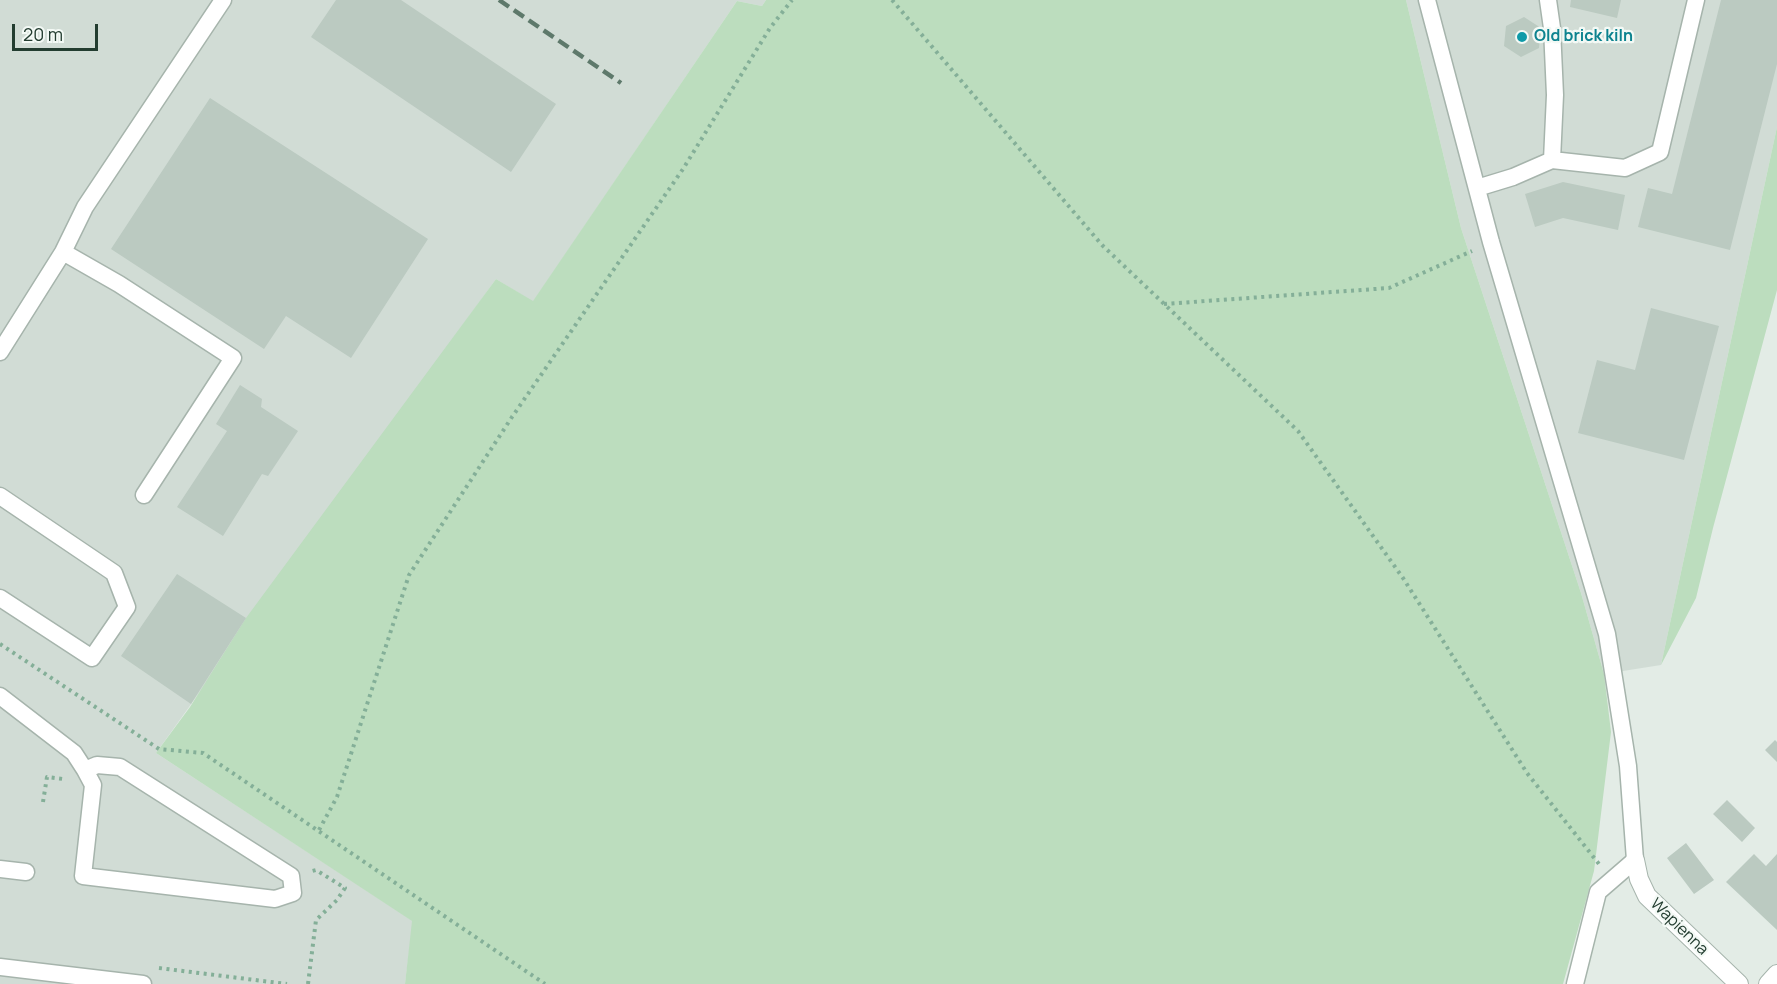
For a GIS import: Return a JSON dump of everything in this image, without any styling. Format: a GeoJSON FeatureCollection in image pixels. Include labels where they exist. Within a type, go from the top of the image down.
{"type":"FeatureCollection","features":[{"type":"Feature","properties":{"kind":"street","name":"Wapienna"},"geometry":{"type":"LineString","coordinates":[[1635,860],[1639,879],[1647,896],[1739,984]]}},
{"type":"Feature","properties":{"kind":"street"},"geometry":{"type":"LineString","coordinates":[[1768,984],[1777,975]]}},
{"type":"Feature","properties":{"kind":"lane"},"geometry":{"type":"LineString","coordinates":[[0,352],[63,252],[85,207],[223,0]]}},
{"type":"Feature","properties":{"kind":"lane"},"geometry":{"type":"LineString","coordinates":[[1427,0],[1491,243],[1607,634],[1628,766],[1635,860],[1598,892],[1575,984]]}},
{"type":"Feature","properties":{"kind":"lane"},"geometry":{"type":"LineString","coordinates":[[1548,0],[1552,28],[1555,94],[1552,160]]}},
{"type":"Feature","properties":{"kind":"lane"},"geometry":{"type":"LineString","coordinates":[[1477,188],[1513,177],[1552,160],[1625,168],[1660,152],[1696,0]]}},
{"type":"Feature","properties":{"kind":"lane"},"geometry":{"type":"LineString","coordinates":[[63,252],[119,284],[233,358],[144,495]]}},
{"type":"Feature","properties":{"kind":"lane"},"geometry":{"type":"LineString","coordinates":[[0,496],[114,573],[127,608],[92,658],[0,598]]}},
{"type":"Feature","properties":{"kind":"lane"},"geometry":{"type":"LineString","coordinates":[[0,696],[74,753],[93,785],[83,876],[275,899],[293,893],[291,876],[120,767],[97,765],[85,770]]}},
{"type":"Feature","properties":{"kind":"lane"},"geometry":{"type":"LineString","coordinates":[[0,869],[26,872]]}},
{"type":"Feature","properties":{"kind":"lane"},"geometry":{"type":"LineString","coordinates":[[0,967],[143,984]]}},
{"type":"Feature","properties":{"kind":"path"},"geometry":{"type":"LineString","coordinates":[[319,830],[337,797],[409,575],[512,417],[682,169],[770,28],[792,0]]}},
{"type":"Feature","properties":{"kind":"path"},"geometry":{"type":"LineString","coordinates":[[892,0],[1102,245],[1298,431],[1403,578],[1527,773],[1611,880]]}},
{"type":"Feature","properties":{"kind":"path"},"geometry":{"type":"LineString","coordinates":[[1164,304],[1389,288],[1491,243]]}},
{"type":"Feature","properties":{"kind":"path"},"geometry":{"type":"LineString","coordinates":[[0,644],[159,749],[203,753],[545,984]]}},
{"type":"Feature","properties":{"kind":"path"},"geometry":{"type":"LineString","coordinates":[[43,802],[47,777],[56,778]]}},
{"type":"Feature","properties":{"kind":"path"},"geometry":{"type":"LineString","coordinates":[[291,876],[316,870],[345,888],[337,900],[315,920],[308,984]]}},
{"type":"Feature","properties":{"kind":"shaded area"},"geometry":{"type":"Polygon","coordinates":[[[0,0],[766,0],[762,6],[737,1],[533,302],[496,279],[156,753],[413,921],[405,984],[0,984],[0,0]]]}},
{"type":"Feature","properties":{"kind":"shaded area"},"geometry":{"type":"Polygon","coordinates":[[[1406,0],[1777,0],[1777,127],[1661,665],[1604,674],[1581,593],[1461,228],[1406,0]]]}},
{"type":"Feature","properties":{"kind":"green space"},"geometry":{"type":"Polygon","coordinates":[[[766,0],[1406,0],[1461,228],[1581,593],[1604,674],[1611,732],[1594,871],[1563,984],[405,984],[412,921],[156,753],[190,707],[246,618],[496,279],[533,301],[737,1],[762,6],[766,0]]]}},
{"type":"Feature","properties":{"kind":"green space"},"geometry":{"type":"Polygon","coordinates":[[[1777,127],[1777,290],[1696,598],[1661,665],[1777,127]]]}},
{"type":"Feature","properties":{"kind":"building"},"geometry":{"type":"Polygon","coordinates":[[[336,0],[401,0],[556,104],[511,172],[311,37],[336,0]]]}},
{"type":"Feature","properties":{"kind":"building"},"geometry":{"type":"Polygon","coordinates":[[[1571,0],[1621,0],[1617,18],[1570,7],[1571,0]]]}},
{"type":"Feature","properties":{"kind":"building"},"geometry":{"type":"Polygon","coordinates":[[[1721,0],[1777,0],[1777,64],[1730,250],[1638,227],[1648,188],[1672,194],[1721,0]]]}},
{"type":"Feature","properties":{"kind":"building","name":"Old brick kiln"},"geometry":{"type":"Polygon","coordinates":[[[1524,17],[1541,28],[1539,48],[1521,57],[1504,46],[1506,26],[1524,17]]]}},
{"type":"Feature","properties":{"kind":"building"},"geometry":{"type":"Polygon","coordinates":[[[210,98],[428,239],[351,358],[286,316],[264,349],[111,249],[210,98]]]}},
{"type":"Feature","properties":{"kind":"building"},"geometry":{"type":"Polygon","coordinates":[[[1563,182],[1625,195],[1618,230],[1563,218],[1535,227],[1525,194],[1563,182]]]}},
{"type":"Feature","properties":{"kind":"building"},"geometry":{"type":"Polygon","coordinates":[[[1651,308],[1719,326],[1684,460],[1578,433],[1597,360],[1635,370],[1651,308]]]}},
{"type":"Feature","properties":{"kind":"building"},"geometry":{"type":"Polygon","coordinates":[[[240,385],[262,399],[261,407],[298,431],[268,476],[262,474],[223,536],[177,507],[227,431],[216,424],[240,385]]]}},
{"type":"Feature","properties":{"kind":"building"},"geometry":{"type":"Polygon","coordinates":[[[177,574],[246,618],[191,704],[121,656],[177,574]]]}},
{"type":"Feature","properties":{"kind":"building"},"geometry":{"type":"Polygon","coordinates":[[[1775,740],[1777,742],[1777,762],[1765,750],[1775,740]]]}},
{"type":"Feature","properties":{"kind":"building"},"geometry":{"type":"Polygon","coordinates":[[[1727,800],[1755,828],[1742,842],[1713,814],[1727,800]]]}},
{"type":"Feature","properties":{"kind":"building"},"geometry":{"type":"Polygon","coordinates":[[[1686,843],[1714,880],[1694,894],[1667,858],[1686,843]]]}},
{"type":"Feature","properties":{"kind":"building"},"geometry":{"type":"Polygon","coordinates":[[[1754,854],[1766,866],[1777,854],[1777,930],[1726,882],[1754,854]]]}},
{"type":"Feature","properties":{"kind":"railway"},"geometry":{"type":"LineString","coordinates":[[499,0],[621,83]]}},
{"type":"Feature","properties":{"kind":"place","name":"Old brick kiln"},"geometry":{"type":"Point","coordinates":[1522,37]}}]}
